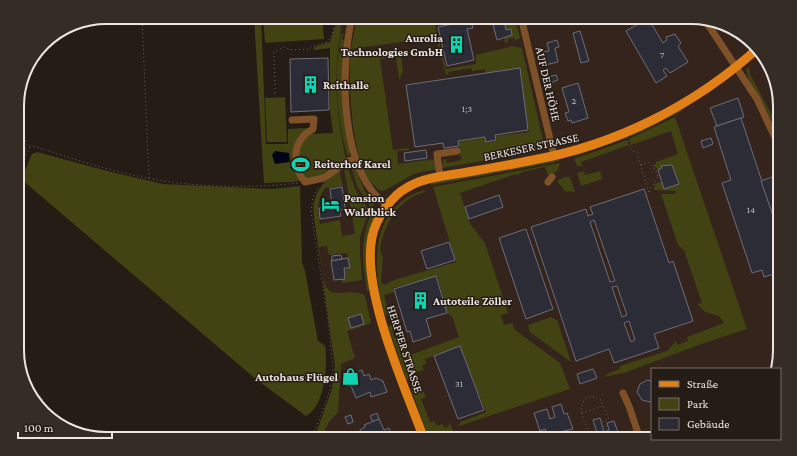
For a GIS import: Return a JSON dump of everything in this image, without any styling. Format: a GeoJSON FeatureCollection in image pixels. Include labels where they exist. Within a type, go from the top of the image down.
{"type":"FeatureCollection","features":[{"type":"Feature","properties":{"kind":"main road","name":"BERKESER STRASSE"},"geometry":{"type":"LineString","coordinates":[[388,206],[397,195],[408,187],[440,177],[554,156],[593,145],[640,127],[693,97],[736,67],[753,52]]}},
{"type":"Feature","properties":{"kind":"main road","name":"HERPFER STRASSE"},"geometry":{"type":"LineString","coordinates":[[388,206],[381,216],[372,237],[371,255],[374,283],[387,338],[421,432]]}},
{"type":"Feature","properties":{"kind":"street"},"geometry":{"type":"LineString","coordinates":[[351,24],[346,53],[345,91],[355,159],[367,186],[378,199],[388,206]]}},
{"type":"Feature","properties":{"kind":"street","name":"AUF DER HÖHE"},"geometry":{"type":"LineString","coordinates":[[523,24],[554,156]]}},
{"type":"Feature","properties":{"kind":"street"},"geometry":{"type":"LineString","coordinates":[[709,26],[757,99],[773,133]]}},
{"type":"Feature","properties":{"kind":"street"},"geometry":{"type":"LineString","coordinates":[[292,120],[314,119],[312,129],[302,137],[296,148],[297,171],[305,182],[324,178],[348,161],[355,159]]}},
{"type":"Feature","properties":{"kind":"street"},"geometry":{"type":"LineString","coordinates":[[440,177],[437,154],[457,151]]}},
{"type":"Feature","properties":{"kind":"street"},"geometry":{"type":"LineString","coordinates":[[623,393],[638,432]]}},
{"type":"Feature","properties":{"kind":"path"},"geometry":{"type":"LineString","coordinates":[[142,24],[149,179]]}},
{"type":"Feature","properties":{"kind":"path"},"geometry":{"type":"LineString","coordinates":[[275,93],[274,52],[284,47],[290,50],[310,49],[313,46],[327,42],[332,35],[334,24]]}},
{"type":"Feature","properties":{"kind":"path"},"geometry":{"type":"LineString","coordinates":[[24,132],[26,144],[31,146],[149,179],[238,186],[305,182]]}},
{"type":"Feature","properties":{"kind":"path"},"geometry":{"type":"LineString","coordinates":[[628,139],[632,152],[637,153],[650,192]]}},
{"type":"Feature","properties":{"kind":"path"},"geometry":{"type":"LineString","coordinates":[[24,166],[31,146]]}},
{"type":"Feature","properties":{"kind":"path"},"geometry":{"type":"LineString","coordinates":[[640,165],[649,162],[656,171],[658,178],[647,195],[648,201]]}},
{"type":"Feature","properties":{"kind":"path"},"geometry":{"type":"LineString","coordinates":[[315,432],[330,390],[333,368],[328,318],[311,212],[315,191],[324,178]]}},
{"type":"Feature","properties":{"kind":"path"},"geometry":{"type":"LineString","coordinates":[[34,389],[48,408]]}},
{"type":"Feature","properties":{"kind":"path"},"geometry":{"type":"LineString","coordinates":[[592,432],[588,431],[582,413],[582,403],[589,397],[598,398],[604,406],[609,419],[603,421],[606,429]]}},
{"type":"Feature","properties":{"kind":"path"},"geometry":{"type":"LineString","coordinates":[[582,413],[604,406]]}},
{"type":"Feature","properties":{"kind":"shaded area"},"geometry":{"type":"Polygon","coordinates":[[[341,24],[691,24],[723,30],[741,41],[756,56],[767,74],[773,100],[773,356],[771,368],[651,368],[651,432],[317,432],[332,389],[335,366],[313,206],[319,188],[346,159],[340,129],[335,76],[336,48],[341,24]]]}},
{"type":"Feature","properties":{"kind":"green space"},"geometry":{"type":"Polygon","coordinates":[[[254,24],[261,24],[266,144],[288,144],[288,129],[307,128],[308,134],[333,133],[330,110],[330,48],[314,50],[314,47],[330,42],[336,24],[342,24],[338,54],[337,88],[339,122],[346,159],[324,176],[293,182],[264,183],[254,24]]]}},
{"type":"Feature","properties":{"kind":"green space"},"geometry":{"type":"Polygon","coordinates":[[[264,24],[323,24],[324,39],[265,43],[264,24]]]}},
{"type":"Feature","properties":{"kind":"green space"},"geometry":{"type":"Polygon","coordinates":[[[356,24],[435,24],[446,69],[476,64],[476,55],[513,46],[522,48],[543,140],[543,148],[538,151],[442,168],[443,160],[446,159],[447,163],[461,160],[459,142],[485,138],[486,143],[497,141],[496,136],[529,132],[520,69],[486,74],[485,69],[472,71],[471,68],[448,72],[446,75],[436,37],[351,49],[356,24]]]}},
{"type":"Feature","properties":{"kind":"green space"},"geometry":{"type":"Polygon","coordinates":[[[505,24],[516,24],[520,38],[515,41],[514,38],[508,39],[508,42],[505,43],[504,38],[512,35],[511,29],[506,30],[505,24]]]}},
{"type":"Feature","properties":{"kind":"green space"},"geometry":{"type":"Polygon","coordinates":[[[341,34],[343,34],[342,40],[345,40],[343,63],[351,152],[348,157],[341,127],[337,96],[337,65],[341,34]]]}},
{"type":"Feature","properties":{"kind":"green space"},"geometry":{"type":"Polygon","coordinates":[[[396,50],[401,54],[403,71],[399,80],[396,57],[380,59],[393,150],[409,148],[409,150],[397,151],[398,164],[435,159],[437,169],[414,174],[383,191],[372,184],[364,170],[358,152],[354,132],[350,89],[350,58],[359,55],[396,50]]]}},
{"type":"Feature","properties":{"kind":"green space"},"geometry":{"type":"Polygon","coordinates":[[[749,67],[750,74],[773,117],[773,124],[749,80],[746,70],[749,67]]]}},
{"type":"Feature","properties":{"kind":"green space"},"geometry":{"type":"Polygon","coordinates":[[[285,97],[287,142],[267,142],[265,98],[285,97]]]}},
{"type":"Feature","properties":{"kind":"green space"},"geometry":{"type":"Polygon","coordinates":[[[681,109],[682,111],[639,133],[576,156],[581,152],[681,109]]]}},
{"type":"Feature","properties":{"kind":"green space"},"geometry":{"type":"Polygon","coordinates":[[[675,117],[747,329],[704,343],[624,373],[604,377],[609,373],[620,369],[620,366],[667,351],[676,341],[677,345],[688,341],[687,337],[724,323],[719,316],[705,312],[697,304],[702,303],[684,250],[678,245],[661,194],[675,194],[676,191],[654,190],[655,184],[662,181],[679,183],[672,165],[662,166],[662,168],[658,170],[653,165],[656,164],[656,162],[678,154],[671,131],[631,145],[629,139],[675,117]]]}},
{"type":"Feature","properties":{"kind":"green space"},"geometry":{"type":"Polygon","coordinates":[[[627,140],[629,145],[581,162],[582,166],[577,166],[574,159],[627,140]]]}},
{"type":"Feature","properties":{"kind":"green space"},"geometry":{"type":"Polygon","coordinates":[[[24,146],[26,147],[24,161],[24,146]]]}},
{"type":"Feature","properties":{"kind":"green space"},"geometry":{"type":"Polygon","coordinates":[[[37,152],[163,184],[272,189],[300,186],[302,262],[318,341],[325,346],[326,354],[324,384],[317,404],[312,411],[306,416],[257,380],[24,182],[24,172],[32,154],[37,152]]]}},
{"type":"Feature","properties":{"kind":"green space"},"geometry":{"type":"Polygon","coordinates":[[[558,158],[559,161],[545,164],[431,185],[431,182],[558,158]]]}},
{"type":"Feature","properties":{"kind":"green space"},"geometry":{"type":"Polygon","coordinates":[[[350,163],[354,164],[365,192],[374,204],[371,208],[357,186],[350,163]]]}},
{"type":"Feature","properties":{"kind":"green space"},"geometry":{"type":"Polygon","coordinates":[[[560,163],[558,170],[549,177],[545,167],[522,172],[517,176],[516,174],[460,193],[470,224],[485,243],[508,313],[501,315],[504,325],[512,323],[515,330],[560,363],[570,389],[456,427],[460,424],[460,422],[486,412],[460,346],[425,359],[426,364],[422,366],[424,370],[413,374],[415,378],[407,380],[388,326],[392,325],[396,327],[392,329],[395,338],[400,337],[405,351],[400,353],[402,358],[459,337],[452,316],[448,314],[437,276],[393,288],[394,292],[384,295],[390,316],[385,315],[378,278],[377,260],[379,242],[384,225],[392,210],[406,198],[424,190],[425,192],[415,195],[400,207],[388,223],[384,232],[380,251],[383,256],[381,282],[385,285],[394,280],[456,262],[433,187],[560,163]]]}},
{"type":"Feature","properties":{"kind":"green space"},"geometry":{"type":"Polygon","coordinates":[[[347,166],[356,191],[369,211],[360,237],[362,280],[342,283],[341,279],[346,279],[344,269],[350,268],[347,253],[329,255],[327,246],[319,247],[322,271],[325,285],[328,290],[337,293],[355,292],[365,296],[371,323],[347,331],[355,358],[341,364],[338,412],[329,422],[324,432],[317,432],[332,389],[335,366],[314,217],[314,202],[319,190],[339,170],[343,186],[326,187],[323,191],[318,204],[320,224],[340,220],[342,236],[355,234],[344,168],[347,166]]]}},
{"type":"Feature","properties":{"kind":"green space"},"geometry":{"type":"Polygon","coordinates":[[[584,171],[585,175],[600,171],[602,179],[581,186],[577,173],[584,171]]]}},
{"type":"Feature","properties":{"kind":"green space"},"geometry":{"type":"Polygon","coordinates":[[[565,177],[570,177],[575,192],[565,191],[557,181],[565,177]]]}},
{"type":"Feature","properties":{"kind":"green space"},"geometry":{"type":"Polygon","coordinates":[[[375,208],[371,290],[367,291],[363,248],[366,228],[375,208]]]}},
{"type":"Feature","properties":{"kind":"green space"},"geometry":{"type":"Polygon","coordinates":[[[551,317],[557,320],[571,362],[530,332],[528,325],[551,317]]]}},
{"type":"Feature","properties":{"kind":"green space"},"geometry":{"type":"Polygon","coordinates":[[[416,386],[422,389],[426,397],[421,399],[430,422],[434,421],[437,426],[443,424],[444,428],[449,426],[449,422],[454,432],[427,432],[411,389],[416,386]]]}},
{"type":"Feature","properties":{"kind":"green space"},"geometry":{"type":"Polygon","coordinates":[[[35,391],[36,392],[47,407],[35,391]]]}},
{"type":"Feature","properties":{"kind":"water"},"geometry":{"type":"Polygon","coordinates":[[[275,151],[289,153],[290,162],[275,164],[272,155],[275,151]]]}},
{"type":"Feature","properties":{"kind":"building","name":"Aurolia Technologies GmbH"},"geometry":{"type":"Polygon","coordinates":[[[452,24],[472,24],[473,28],[467,29],[474,60],[447,66],[438,27],[452,24]]]}},
{"type":"Feature","properties":{"kind":"building"},"geometry":{"type":"Polygon","coordinates":[[[493,24],[505,24],[506,30],[511,29],[512,35],[497,40],[493,24]]]}},
{"type":"Feature","properties":{"kind":"building"},"geometry":{"type":"Polygon","coordinates":[[[638,24],[652,24],[663,43],[667,40],[666,37],[675,34],[681,43],[678,46],[688,62],[670,73],[666,68],[663,70],[667,76],[656,83],[626,31],[638,24]]]}},
{"type":"Feature","properties":{"kind":"building"},"geometry":{"type":"Polygon","coordinates":[[[580,31],[589,61],[581,63],[573,33],[580,31]]]}},
{"type":"Feature","properties":{"kind":"building"},"geometry":{"type":"Polygon","coordinates":[[[557,40],[559,47],[555,48],[558,62],[545,65],[542,56],[543,52],[549,51],[547,43],[557,40]]]}},
{"type":"Feature","properties":{"kind":"building","name":"Reithalle"},"geometry":{"type":"Polygon","coordinates":[[[328,58],[329,110],[291,112],[290,59],[328,58]]]}},
{"type":"Feature","properties":{"kind":"building"},"geometry":{"type":"Polygon","coordinates":[[[520,68],[528,130],[495,135],[496,140],[486,142],[485,137],[458,141],[459,146],[444,148],[443,143],[415,147],[406,85],[520,68]]]}},
{"type":"Feature","properties":{"kind":"building"},"geometry":{"type":"Polygon","coordinates":[[[556,75],[558,80],[550,83],[548,77],[556,75]]]}},
{"type":"Feature","properties":{"kind":"building"},"geometry":{"type":"Polygon","coordinates":[[[578,83],[588,118],[572,123],[571,120],[568,121],[565,113],[569,112],[562,88],[578,83]]]}},
{"type":"Feature","properties":{"kind":"building"},"geometry":{"type":"Polygon","coordinates":[[[738,98],[744,117],[717,126],[710,108],[738,98]]]}},
{"type":"Feature","properties":{"kind":"building"},"geometry":{"type":"Polygon","coordinates":[[[741,118],[773,215],[773,274],[764,277],[762,270],[752,273],[722,183],[731,180],[714,127],[741,118]]]}},
{"type":"Feature","properties":{"kind":"building"},"geometry":{"type":"Polygon","coordinates":[[[711,138],[713,144],[703,148],[701,141],[711,138]]]}},
{"type":"Feature","properties":{"kind":"building"},"geometry":{"type":"Polygon","coordinates":[[[426,150],[427,158],[405,161],[404,153],[426,150]]]}},
{"type":"Feature","properties":{"kind":"building"},"geometry":{"type":"Polygon","coordinates":[[[672,165],[679,184],[664,189],[658,170],[662,168],[661,166],[672,165]]]}},
{"type":"Feature","properties":{"kind":"building"},"geometry":{"type":"Polygon","coordinates":[[[773,177],[773,216],[761,181],[773,177]]]}},
{"type":"Feature","properties":{"kind":"building"},"geometry":{"type":"Polygon","coordinates":[[[342,187],[345,207],[340,211],[341,216],[320,219],[319,208],[332,206],[330,189],[342,187]]]}},
{"type":"Feature","properties":{"kind":"building"},"geometry":{"type":"Polygon","coordinates":[[[644,189],[669,263],[673,261],[693,321],[654,334],[659,348],[614,363],[609,349],[576,361],[531,227],[586,209],[588,216],[593,214],[590,207],[644,189]],[[594,220],[590,222],[610,282],[615,281],[594,220]],[[617,286],[612,287],[622,317],[627,315],[617,286]],[[629,321],[624,323],[631,342],[635,340],[629,321]]]}},
{"type":"Feature","properties":{"kind":"building"},"geometry":{"type":"Polygon","coordinates":[[[499,195],[503,207],[469,219],[465,207],[499,195]]]}},
{"type":"Feature","properties":{"kind":"building"},"geometry":{"type":"Polygon","coordinates":[[[526,229],[553,309],[526,319],[499,238],[526,229]]]}},
{"type":"Feature","properties":{"kind":"building"},"geometry":{"type":"Polygon","coordinates":[[[449,242],[455,260],[427,269],[421,251],[449,242]]]}},
{"type":"Feature","properties":{"kind":"building"},"geometry":{"type":"Polygon","coordinates":[[[341,255],[342,259],[332,261],[332,256],[341,255]]]}},
{"type":"Feature","properties":{"kind":"building"},"geometry":{"type":"Polygon","coordinates":[[[348,258],[350,268],[344,268],[345,279],[334,280],[331,261],[348,258]]]}},
{"type":"Feature","properties":{"kind":"building","name":"Autoteile Zöller"},"geometry":{"type":"Polygon","coordinates":[[[436,276],[447,313],[426,319],[431,336],[413,342],[410,331],[407,332],[394,289],[436,276]]]}},
{"type":"Feature","properties":{"kind":"building"},"geometry":{"type":"Polygon","coordinates":[[[361,314],[364,324],[351,328],[348,318],[361,314]]]}},
{"type":"Feature","properties":{"kind":"building"},"geometry":{"type":"Polygon","coordinates":[[[460,346],[484,410],[458,419],[434,356],[460,346]]]}},
{"type":"Feature","properties":{"kind":"building"},"geometry":{"type":"Polygon","coordinates":[[[593,369],[597,378],[580,384],[577,374],[593,369]]]}},
{"type":"Feature","properties":{"kind":"building"},"geometry":{"type":"Polygon","coordinates":[[[362,370],[364,376],[369,374],[371,380],[376,378],[383,381],[387,392],[371,397],[370,392],[356,398],[347,376],[362,370]]]}},
{"type":"Feature","properties":{"kind":"building"},"geometry":{"type":"Polygon","coordinates":[[[647,380],[651,381],[651,402],[642,400],[637,392],[640,384],[647,380]]]}},
{"type":"Feature","properties":{"kind":"building"},"geometry":{"type":"Polygon","coordinates":[[[561,404],[564,414],[567,413],[573,429],[560,432],[546,432],[545,429],[540,431],[534,413],[547,409],[550,419],[555,417],[552,407],[561,404]]]}},
{"type":"Feature","properties":{"kind":"building"},"geometry":{"type":"Polygon","coordinates":[[[377,413],[379,419],[373,422],[370,416],[377,413]]]}},
{"type":"Feature","properties":{"kind":"building"},"geometry":{"type":"Polygon","coordinates":[[[351,415],[353,422],[348,424],[345,417],[351,415]]]}},
{"type":"Feature","properties":{"kind":"building"},"geometry":{"type":"Polygon","coordinates":[[[600,418],[604,432],[597,432],[593,420],[600,418]]]}},
{"type":"Feature","properties":{"kind":"building"},"geometry":{"type":"Polygon","coordinates":[[[379,419],[384,430],[389,428],[390,432],[361,432],[360,430],[365,427],[364,425],[379,419]]]}},
{"type":"Feature","properties":{"kind":"building"},"geometry":{"type":"Polygon","coordinates":[[[614,421],[618,432],[604,432],[609,430],[607,423],[614,421]]]}},
{"type":"Feature","properties":{"kind":"place","name":"Aurolia Technologies GmbH"},"geometry":{"type":"Point","coordinates":[456,45]}},
{"type":"Feature","properties":{"kind":"place","name":"Reithalle"},"geometry":{"type":"Point","coordinates":[310,85]}},
{"type":"Feature","properties":{"kind":"place","name":"Reiterhof Karel"},"geometry":{"type":"Point","coordinates":[301,164]}},
{"type":"Feature","properties":{"kind":"place","name":"Pension Waldblick"},"geometry":{"type":"Point","coordinates":[331,205]}},
{"type":"Feature","properties":{"kind":"place","name":"Autoteile Zöller"},"geometry":{"type":"Point","coordinates":[420,301]}},
{"type":"Feature","properties":{"kind":"place","name":"Autohaus Flügel"},"geometry":{"type":"Point","coordinates":[351,377]}}]}
